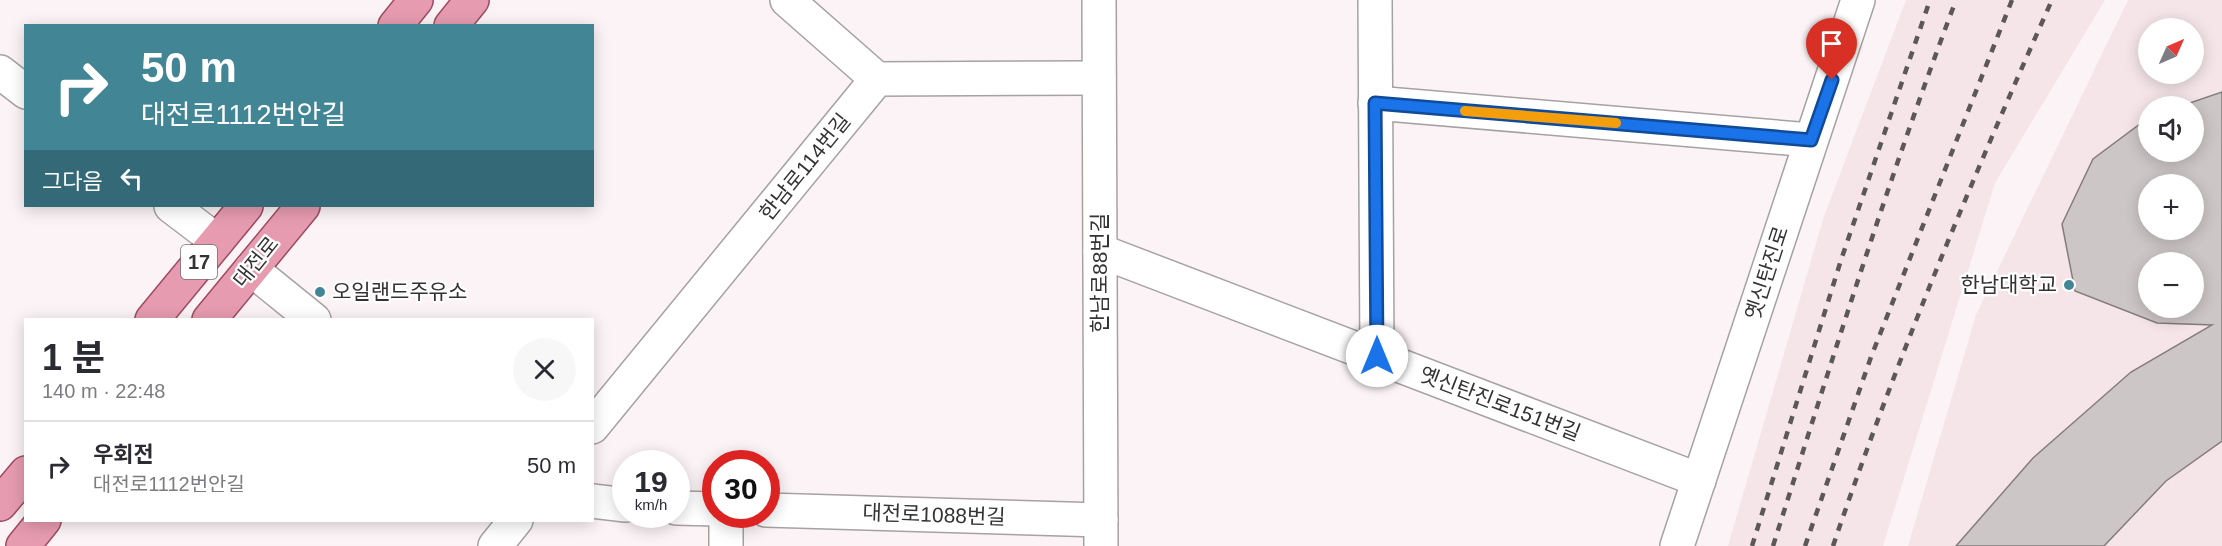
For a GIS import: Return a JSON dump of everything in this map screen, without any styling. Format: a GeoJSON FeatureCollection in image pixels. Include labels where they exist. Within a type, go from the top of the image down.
{"type":"FeatureCollection","features":[{"type":"Feature","properties":{"kind":"main road"},"geometry":{"type":"LineString","coordinates":[[397,24],[416,0]]}},
{"type":"Feature","properties":{"kind":"main road"},"geometry":{"type":"LineString","coordinates":[[454,24],[472,0]]}},
{"type":"Feature","properties":{"kind":"main road","name":"대전로"},"geometry":{"type":"LineString","coordinates":[[154,318],[245,207]]}},
{"type":"Feature","properties":{"kind":"main road","name":"대전로"},"geometry":{"type":"LineString","coordinates":[[212,318],[302,207]]}},
{"type":"Feature","properties":{"kind":"main road"},"geometry":{"type":"LineString","coordinates":[[0,504],[24,475]]}},
{"type":"Feature","properties":{"kind":"main road"},"geometry":{"type":"LineString","coordinates":[[23,546],[42,522]]}},
{"type":"Feature","properties":{"kind":"street"},"geometry":{"type":"LineString","coordinates":[[787,0],[877,79],[1099,78]]}},
{"type":"Feature","properties":{"kind":"street","name":"한남로88번길"},"geometry":{"type":"LineString","coordinates":[[1099,0],[1101,533]]}},
{"type":"Feature","properties":{"kind":"street"},"geometry":{"type":"LineString","coordinates":[[1375,0],[1377,356]]}},
{"type":"Feature","properties":{"kind":"street","name":"옛신탄진로"},"geometry":{"type":"LineString","coordinates":[[1677,546],[1858,0]]}},
{"type":"Feature","properties":{"kind":"street"},"geometry":{"type":"LineString","coordinates":[[0,72],[24,90]]}},
{"type":"Feature","properties":{"kind":"street","name":"한남로114번길"},"geometry":{"type":"LineString","coordinates":[[594,425],[877,79]]}},
{"type":"Feature","properties":{"kind":"street"},"geometry":{"type":"LineString","coordinates":[[1375,103],[1811,140]]}},
{"type":"Feature","properties":{"kind":"street"},"geometry":{"type":"LineString","coordinates":[[172,207],[217,241]]}},
{"type":"Feature","properties":{"kind":"street","name":"옛신탄진로151번길"},"geometry":{"type":"LineString","coordinates":[[1100,251],[1699,480]]}},
{"type":"Feature","properties":{"kind":"street"},"geometry":{"type":"LineString","coordinates":[[251,269],[312,318]]}},
{"type":"Feature","properties":{"kind":"street"},"geometry":{"type":"LineString","coordinates":[[594,501],[612,503]]}},
{"type":"Feature","properties":{"kind":"street","name":"대전로1088번길"},"geometry":{"type":"LineString","coordinates":[[780,511],[1101,533]]}},
{"type":"Feature","properties":{"kind":"street"},"geometry":{"type":"LineString","coordinates":[[495,546],[514,522]]}},
{"type":"Feature","properties":{"kind":"street"},"geometry":{"type":"LineString","coordinates":[[726,528],[726,546]]}},
{"type":"Feature","properties":{"kind":"shaded area"},"geometry":{"type":"Polygon","coordinates":[[[1906,0],[2105,0],[1995,183],[1883,546],[1728,546],[1824,216],[1906,0]]]}},
{"type":"Feature","properties":{"kind":"shaded area","name":"한남대학교"},"geometry":{"type":"Polygon","coordinates":[[[2128,0],[2222,0],[2222,546],[1908,546],[1976,315],[2128,0]]]}},
{"type":"Feature","properties":{"kind":"building"},"geometry":{"type":"Polygon","coordinates":[[[2222,92],[2222,441],[2166,481],[2104,546],[1956,546],[2033,458],[2131,372],[2212,325],[2157,323],[2144,318],[2204,318],[2204,252],[2138,252],[2138,316],[2075,291],[2062,224],[2093,159],[2138,125],[2138,162],[2204,162],[2204,98],[2222,92]]]}},
{"type":"Feature","properties":{"kind":"railway"},"geometry":{"type":"LineString","coordinates":[[1752,546],[1841,260],[1930,0]]}},
{"type":"Feature","properties":{"kind":"railway"},"geometry":{"type":"LineString","coordinates":[[1773,546],[1838,340],[1956,0]]}},
{"type":"Feature","properties":{"kind":"railway"},"geometry":{"type":"LineString","coordinates":[[1805,546],[1871,357],[2012,0]]}},
{"type":"Feature","properties":{"kind":"railway"},"geometry":{"type":"LineString","coordinates":[[1833,546],[1857,476],[1936,270],[2052,0]]}},
{"type":"Feature","properties":{"kind":"slow traffic"},"geometry":{"type":"LineString","coordinates":[[1465,111],[1616,123]]}},
{"type":"Feature","properties":{"kind":"place","name":"한남대학교"},"geometry":{"type":"Point","coordinates":[2069,285]}},
{"type":"Feature","properties":{"kind":"place","name":"오일랜드주유소"},"geometry":{"type":"Point","coordinates":[320,292]}},
{"type":"Feature","properties":{"kind":"route"},"geometry":{"type":"LineString","coordinates":[[1377,356],[1375,103],[1811,140],[1832,80]]}}]}
